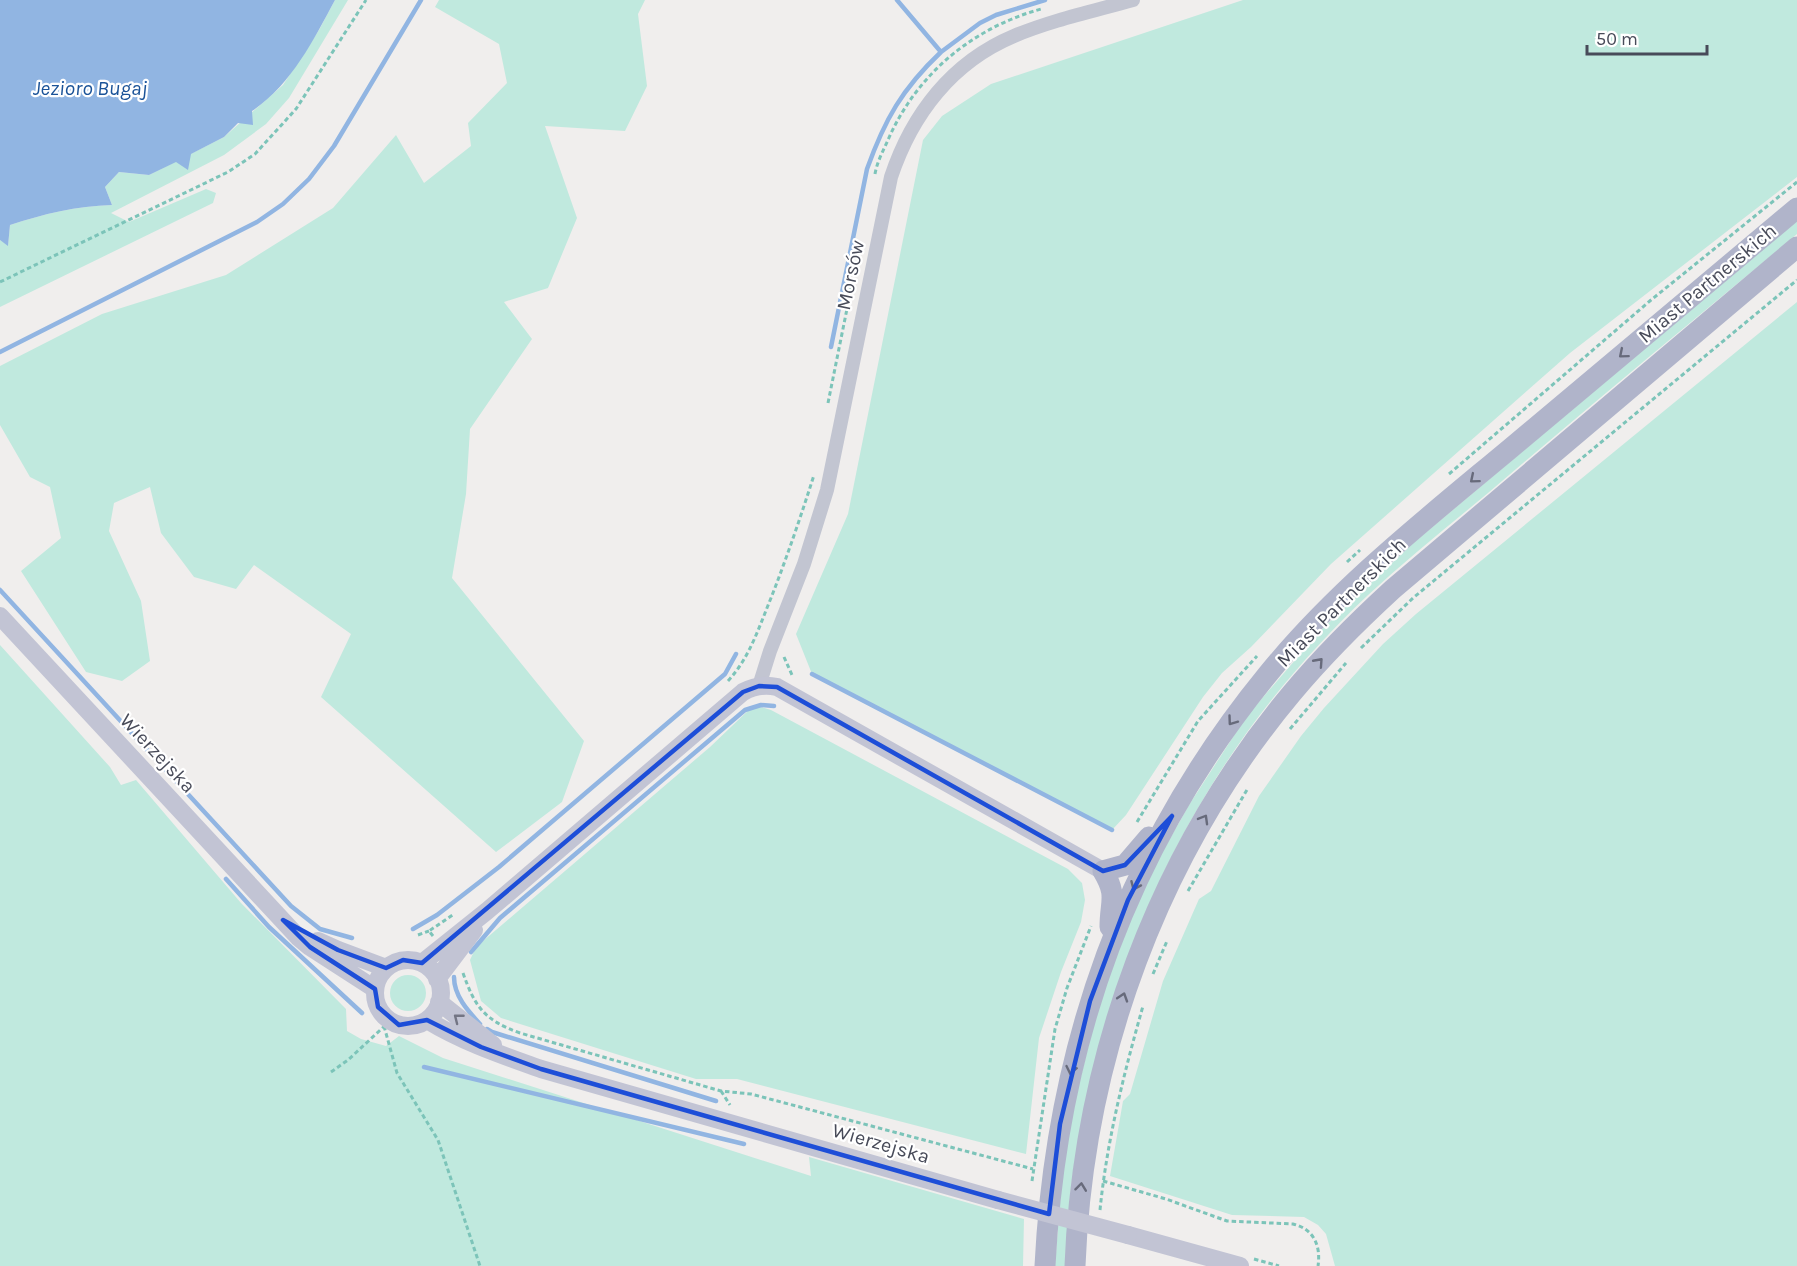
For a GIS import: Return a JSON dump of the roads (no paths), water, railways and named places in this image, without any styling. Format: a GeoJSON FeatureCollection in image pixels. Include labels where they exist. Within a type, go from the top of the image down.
{"type":"FeatureCollection","features":[{"type":"Feature","properties":{"kind":"main road","name":"Miast Partnerskich"},"geometry":{"type":"LineString","coordinates":[[1045,1266],[1051,1184],[1062,1115],[1073,1060],[1090,1001],[1109,946],[1140,875],[1210,752],[1249,698],[1290,649],[1335,601],[1437,509],[1797,208]]}},
{"type":"Feature","properties":{"kind":"main road","name":"Miast Partnerskich"},"geometry":{"type":"LineString","coordinates":[[1075,1266],[1090,1124],[1104,1062],[1128,983],[1155,915],[1186,851],[1216,798],[1255,741],[1290,695],[1330,650],[1393,589],[1455,534],[1797,248]]}},
{"type":"Feature","properties":{"kind":"main road"},"geometry":{"type":"LineString","coordinates":[[1109,946],[1113,896],[1111,886],[1103,872],[1125,865],[1157,828],[1172,816]]}},
{"type":"Feature","properties":{"kind":"street","name":"Morsów"},"geometry":{"type":"LineString","coordinates":[[759,686],[804,564],[826,490],[891,177],[908,134],[937,92],[969,62],[1014,36],[1133,0]]}},
{"type":"Feature","properties":{"kind":"street","name":"Wierzejska"},"geometry":{"type":"LineString","coordinates":[[0,616],[310,947],[375,989]]}},
{"type":"Feature","properties":{"kind":"street"},"geometry":{"type":"LineString","coordinates":[[437,979],[448,952],[488,911],[742,692],[759,686],[777,687],[1103,872]]}},
{"type":"Feature","properties":{"kind":"street","name":"Wierzejska"},"geometry":{"type":"LineString","coordinates":[[283,920],[310,937],[386,968]]}},
{"type":"Feature","properties":{"kind":"street"},"geometry":{"type":"LineString","coordinates":[[422,963],[448,952]]}},
{"type":"Feature","properties":{"kind":"street"},"geometry":{"type":"LineString","coordinates":[[403,960],[422,963],[430,968],[437,979],[441,993],[435,1012],[427,1020],[408,1026],[387,1023],[378,1007],[375,989],[377,981],[386,968],[403,960]]}},
{"type":"Feature","properties":{"kind":"street","name":"Wierzejska"},"geometry":{"type":"LineString","coordinates":[[439,1002],[512,1058]]}},
{"type":"Feature","properties":{"kind":"street","name":"Wierzejska"},"geometry":{"type":"LineString","coordinates":[[427,1020],[448,1033],[512,1058],[664,1105],[1240,1266]]}},
{"type":"Feature","properties":{"kind":"water","name":"Jezioro Bugaj"},"geometry":{"type":"Polygon","coordinates":[[[0,0],[335,0],[290,75],[252,111],[253,125],[238,123],[224,137],[191,154],[188,170],[176,162],[149,175],[119,172],[105,187],[112,205],[60,211],[10,225],[8,246],[0,240],[0,0]]]}},
{"type":"Feature","properties":{"kind":"waterway"},"geometry":{"type":"LineString","coordinates":[[0,352],[257,222],[283,204],[309,179],[334,146],[421,0]]}},
{"type":"Feature","properties":{"kind":"waterway"},"geometry":{"type":"LineString","coordinates":[[897,0],[941,52],[980,23],[996,15],[1045,0]]}},
{"type":"Feature","properties":{"kind":"waterway"},"geometry":{"type":"LineString","coordinates":[[831,347],[867,169],[896,106],[905,92],[941,52]]}},
{"type":"Feature","properties":{"kind":"waterway"},"geometry":{"type":"LineString","coordinates":[[0,590],[291,906],[320,929],[352,938]]}},
{"type":"Feature","properties":{"kind":"waterway"},"geometry":{"type":"LineString","coordinates":[[413,929],[437,915],[499,867],[725,674],[736,654]]}},
{"type":"Feature","properties":{"kind":"waterway"},"geometry":{"type":"LineString","coordinates":[[812,674],[1112,830]]}},
{"type":"Feature","properties":{"kind":"waterway"},"geometry":{"type":"LineString","coordinates":[[471,952],[500,918],[745,710],[761,705],[774,706]]}},
{"type":"Feature","properties":{"kind":"waterway"},"geometry":{"type":"LineString","coordinates":[[226,879],[269,927],[362,1013]]}},
{"type":"Feature","properties":{"kind":"waterway"},"geometry":{"type":"LineString","coordinates":[[454,977],[459,997],[480,1024]]}},
{"type":"Feature","properties":{"kind":"waterway"},"geometry":{"type":"LineString","coordinates":[[487,1029],[716,1101]]}},
{"type":"Feature","properties":{"kind":"waterway"},"geometry":{"type":"LineString","coordinates":[[424,1067],[744,1144]]}}]}
